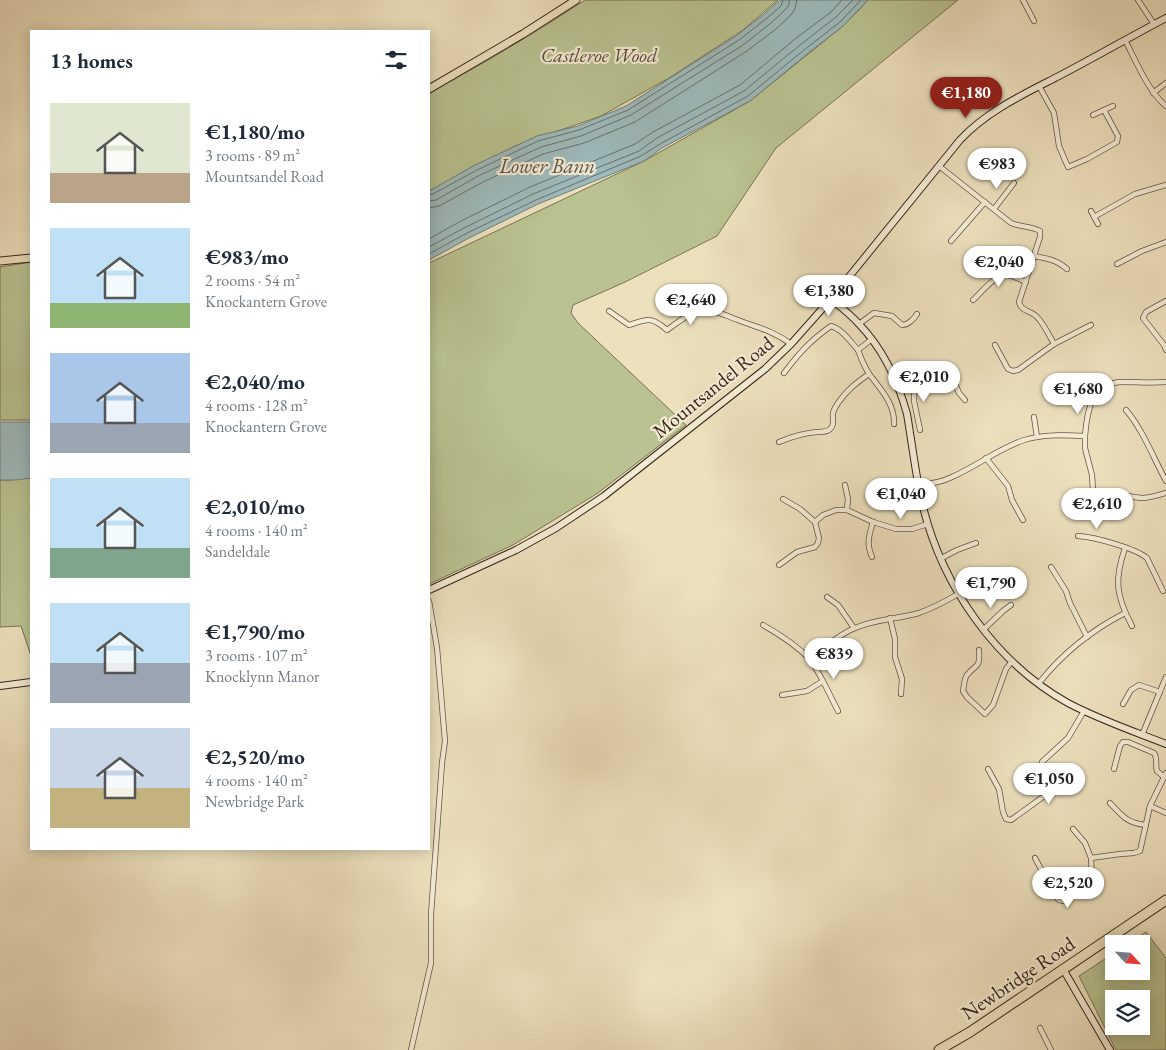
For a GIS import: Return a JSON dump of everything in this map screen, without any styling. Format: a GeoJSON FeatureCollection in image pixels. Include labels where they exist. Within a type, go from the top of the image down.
{"type":"FeatureCollection","features":[{"type":"Feature","properties":{"kind":"highway","name":"Newbridge Road"},"geometry":{"type":"LineString","coordinates":[[939,1050],[970,1032],[1166,900]]}},
{"type":"Feature","properties":{"kind":"main road"},"geometry":{"type":"LineString","coordinates":[[430,88],[523,34],[576,0]]}},
{"type":"Feature","properties":{"kind":"main road"},"geometry":{"type":"LineString","coordinates":[[0,261],[30,258]]}},
{"type":"Feature","properties":{"kind":"street"},"geometry":{"type":"LineString","coordinates":[[1023,0],[1034,20]]}},
{"type":"Feature","properties":{"kind":"street"},"geometry":{"type":"LineString","coordinates":[[1138,0],[1154,24]]}},
{"type":"Feature","properties":{"kind":"street","name":"Mountsandel Road"},"geometry":{"type":"LineString","coordinates":[[430,590],[516,550],[556,528],[604,496],[765,369],[832,299],[960,140],[981,120],[1166,18]]}},
{"type":"Feature","properties":{"kind":"street"},"geometry":{"type":"LineString","coordinates":[[1125,40],[1154,93],[1166,106]]}},
{"type":"Feature","properties":{"kind":"street"},"geometry":{"type":"LineString","coordinates":[[1154,93],[1166,83]]}},
{"type":"Feature","properties":{"kind":"street"},"geometry":{"type":"LineString","coordinates":[[1040,86],[1054,113],[1059,146],[1068,167],[1087,159],[1116,142],[1118,136],[1104,110]]}},
{"type":"Feature","properties":{"kind":"street"},"geometry":{"type":"LineString","coordinates":[[1093,115],[1113,106]]}},
{"type":"Feature","properties":{"kind":"street"},"geometry":{"type":"LineString","coordinates":[[939,166],[1011,223],[1040,231],[1019,302],[1020,307],[1037,316],[1054,344]]}},
{"type":"Feature","properties":{"kind":"street"},"geometry":{"type":"LineString","coordinates":[[994,209],[1014,183]]}},
{"type":"Feature","properties":{"kind":"street"},"geometry":{"type":"LineString","coordinates":[[1094,217],[1135,194],[1166,185]]}},
{"type":"Feature","properties":{"kind":"street"},"geometry":{"type":"LineString","coordinates":[[952,241],[985,202]]}},
{"type":"Feature","properties":{"kind":"street"},"geometry":{"type":"LineString","coordinates":[[1091,210],[1098,224]]}},
{"type":"Feature","properties":{"kind":"street"},"geometry":{"type":"LineString","coordinates":[[1117,264],[1142,251],[1166,242]]}},
{"type":"Feature","properties":{"kind":"street"},"geometry":{"type":"LineString","coordinates":[[1033,256],[1050,258],[1067,269]]}},
{"type":"Feature","properties":{"kind":"street"},"geometry":{"type":"LineString","coordinates":[[973,300],[995,278],[1000,276],[1008,275],[1026,282]]}},
{"type":"Feature","properties":{"kind":"street"},"geometry":{"type":"LineString","coordinates":[[832,299],[859,324],[885,359],[907,415],[923,507],[940,559],[958,594],[983,630],[1038,683],[1059,697],[1084,711],[1166,744]]}},
{"type":"Feature","properties":{"kind":"street"},"geometry":{"type":"LineString","coordinates":[[1166,301],[1146,312],[1143,318],[1166,350]]}},
{"type":"Feature","properties":{"kind":"street"},"geometry":{"type":"LineString","coordinates":[[609,311],[629,325],[646,319],[658,322],[667,330],[696,312],[710,311],[766,329],[791,344]]}},
{"type":"Feature","properties":{"kind":"street"},"geometry":{"type":"LineString","coordinates":[[859,324],[874,313],[892,316],[902,325],[905,325],[918,314]]}},
{"type":"Feature","properties":{"kind":"street"},"geometry":{"type":"LineString","coordinates":[[995,345],[1008,369],[1012,371],[1018,370],[1054,344],[1091,325]]}},
{"type":"Feature","properties":{"kind":"street"},"geometry":{"type":"LineString","coordinates":[[784,373],[814,338],[831,326],[836,327],[858,350],[869,374],[883,391],[893,410],[894,424]]}},
{"type":"Feature","properties":{"kind":"street"},"geometry":{"type":"LineString","coordinates":[[858,350],[872,339]]}},
{"type":"Feature","properties":{"kind":"street"},"geometry":{"type":"LineString","coordinates":[[898,388],[945,368],[949,370],[959,393],[965,400]]}},
{"type":"Feature","properties":{"kind":"street"},"geometry":{"type":"LineString","coordinates":[[780,442],[791,437],[831,429],[833,426],[834,410],[852,386],[869,374]]}},
{"type":"Feature","properties":{"kind":"street"},"geometry":{"type":"LineString","coordinates":[[914,381],[916,386],[913,397],[920,430]]}},
{"type":"Feature","properties":{"kind":"street"},"geometry":{"type":"LineString","coordinates":[[1093,491],[1092,475],[1085,448],[1085,436],[1088,413],[1097,393],[1105,386],[1114,383],[1166,382]]}},
{"type":"Feature","properties":{"kind":"street"},"geometry":{"type":"LineString","coordinates":[[1126,410],[1133,418],[1166,481]]}},
{"type":"Feature","properties":{"kind":"street"},"geometry":{"type":"LineString","coordinates":[[1034,417],[1037,437]]}},
{"type":"Feature","properties":{"kind":"street"},"geometry":{"type":"LineString","coordinates":[[919,485],[935,483],[953,477],[1013,444],[1037,437],[1057,435],[1085,436]]}},
{"type":"Feature","properties":{"kind":"street"},"geometry":{"type":"LineString","coordinates":[[986,458],[1008,486],[1012,500],[1023,520]]}},
{"type":"Feature","properties":{"kind":"street"},"geometry":{"type":"LineString","coordinates":[[845,485],[848,499],[847,510]]}},
{"type":"Feature","properties":{"kind":"street"},"geometry":{"type":"LineString","coordinates":[[1068,496],[1072,498],[1093,491],[1113,492],[1142,498],[1166,493]]}},
{"type":"Feature","properties":{"kind":"street"},"geometry":{"type":"LineString","coordinates":[[779,565],[797,552],[815,547],[819,538],[815,522],[800,508],[783,500]]}},
{"type":"Feature","properties":{"kind":"street"},"geometry":{"type":"LineString","coordinates":[[815,522],[823,515],[836,510],[847,510],[873,522],[896,529],[903,530],[928,524]]}},
{"type":"Feature","properties":{"kind":"street"},"geometry":{"type":"LineString","coordinates":[[872,557],[868,549],[868,540],[873,522]]}},
{"type":"Feature","properties":{"kind":"street"},"geometry":{"type":"LineString","coordinates":[[1078,536],[1100,540],[1142,554],[1147,558],[1164,591]]}},
{"type":"Feature","properties":{"kind":"street"},"geometry":{"type":"LineString","coordinates":[[940,559],[976,543]]}},
{"type":"Feature","properties":{"kind":"street"},"geometry":{"type":"LineString","coordinates":[[1125,548],[1119,568],[1117,586],[1120,602],[1132,626]]}},
{"type":"Feature","properties":{"kind":"street"},"geometry":{"type":"LineString","coordinates":[[1051,568],[1066,591],[1087,637]]}},
{"type":"Feature","properties":{"kind":"street"},"geometry":{"type":"LineString","coordinates":[[811,660],[830,643],[854,628],[919,612],[958,594]]}},
{"type":"Feature","properties":{"kind":"street"},"geometry":{"type":"LineString","coordinates":[[827,597],[838,605],[854,628]]}},
{"type":"Feature","properties":{"kind":"street"},"geometry":{"type":"LineString","coordinates":[[983,630],[1003,610],[1011,605]]}},
{"type":"Feature","properties":{"kind":"street"},"geometry":{"type":"LineString","coordinates":[[411,1050],[431,963],[431,914],[445,741],[437,648],[430,607]]}},
{"type":"Feature","properties":{"kind":"street"},"geometry":{"type":"LineString","coordinates":[[1038,683],[1058,662],[1087,637],[1107,623],[1125,614]]}},
{"type":"Feature","properties":{"kind":"street"},"geometry":{"type":"LineString","coordinates":[[890,618],[895,639],[896,657],[902,679],[901,694]]}},
{"type":"Feature","properties":{"kind":"street"},"geometry":{"type":"LineString","coordinates":[[763,625],[781,635],[811,660],[838,711]]}},
{"type":"Feature","properties":{"kind":"street"},"geometry":{"type":"LineString","coordinates":[[979,650],[980,660],[977,666],[966,676],[963,691],[985,714],[993,705],[1007,666],[1012,660]]}},
{"type":"Feature","properties":{"kind":"street"},"geometry":{"type":"LineString","coordinates":[[1142,735],[1166,677]]}},
{"type":"Feature","properties":{"kind":"street"},"geometry":{"type":"LineString","coordinates":[[782,695],[807,691],[823,681]]}},
{"type":"Feature","properties":{"kind":"street"},"geometry":{"type":"LineString","coordinates":[[0,686],[30,682]]}},
{"type":"Feature","properties":{"kind":"street"},"geometry":{"type":"LineString","coordinates":[[1123,704],[1131,690],[1139,685],[1160,692]]}},
{"type":"Feature","properties":{"kind":"street"},"geometry":{"type":"LineString","coordinates":[[988,770],[999,789],[1002,812],[1006,819],[1011,820],[1056,788],[1042,762],[1068,738],[1084,711]]}},
{"type":"Feature","properties":{"kind":"street"},"geometry":{"type":"LineString","coordinates":[[1091,858],[1140,851],[1150,806],[1165,775],[1157,771],[1154,753],[1128,742],[1123,742],[1120,746],[1114,769]]}},
{"type":"Feature","properties":{"kind":"street"},"geometry":{"type":"LineString","coordinates":[[1110,803],[1126,820],[1146,825]]}},
{"type":"Feature","properties":{"kind":"street"},"geometry":{"type":"LineString","coordinates":[[1150,806],[1166,813]]}},
{"type":"Feature","properties":{"kind":"street"},"geometry":{"type":"LineString","coordinates":[[1035,858],[1056,897],[1061,901],[1086,886],[1092,877],[1091,858],[1085,843],[1073,830]]}},
{"type":"Feature","properties":{"kind":"street"},"geometry":{"type":"LineString","coordinates":[[1063,969],[1110,1050]]}},
{"type":"Feature","properties":{"kind":"street"},"geometry":{"type":"LineString","coordinates":[[1040,1028],[1051,1050]]}},
{"type":"Feature","properties":{"kind":"green space","name":"Castleroe Wood"},"geometry":{"type":"Polygon","coordinates":[[[585,0],[778,0],[743,30],[669,78],[601,116],[515,146],[430,190],[430,92],[585,0]]]}},
{"type":"Feature","properties":{"kind":"green space"},"geometry":{"type":"Polygon","coordinates":[[[867,0],[958,0],[776,148],[717,236],[623,283],[573,305],[571,313],[578,323],[686,425],[598,493],[513,545],[430,584],[430,263],[644,161],[750,101],[843,26],[867,0]]]}},
{"type":"Feature","properties":{"kind":"green space"},"geometry":{"type":"Polygon","coordinates":[[[30,262],[30,420],[0,420],[0,267],[30,262]]]}},
{"type":"Feature","properties":{"kind":"green space"},"geometry":{"type":"Polygon","coordinates":[[[30,476],[30,653],[21,626],[0,627],[0,480],[30,476]]]}},
{"type":"Feature","properties":{"kind":"green space"},"geometry":{"type":"Polygon","coordinates":[[[1150,937],[1166,958],[1166,1050],[1116,1050],[1108,1035],[1150,1035],[1150,990],[1105,990],[1105,1028],[1079,976],[1105,959],[1105,980],[1150,980],[1150,937]]]}},
{"type":"Feature","properties":{"kind":"water","name":"Lower Bann"},"geometry":{"type":"Polygon","coordinates":[[[780,0],[868,0],[843,26],[750,101],[662,148],[644,161],[538,204],[430,259],[430,190],[475,165],[537,136],[578,126],[626,106],[736,36],[780,0]]]}},
{"type":"Feature","properties":{"kind":"water"},"geometry":{"type":"Polygon","coordinates":[[[0,422],[30,422],[30,478],[0,480],[0,422]]]}}]}
